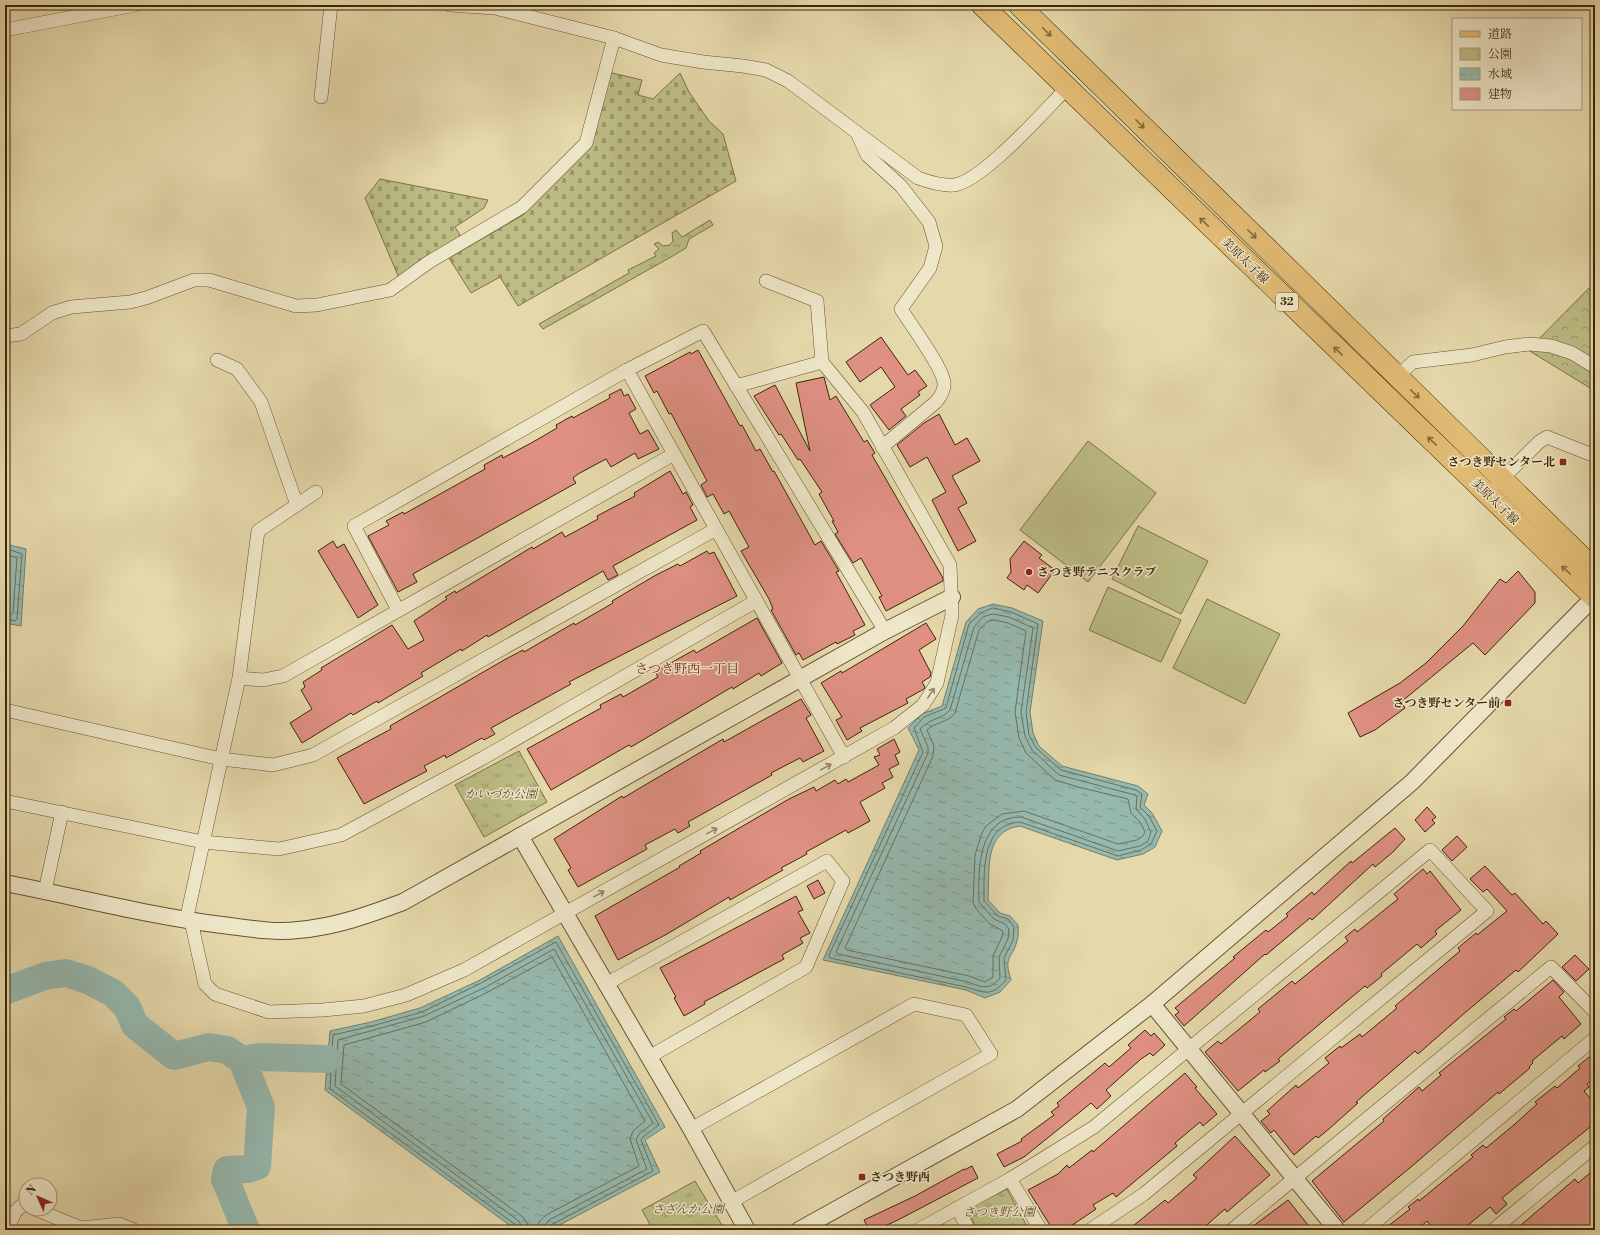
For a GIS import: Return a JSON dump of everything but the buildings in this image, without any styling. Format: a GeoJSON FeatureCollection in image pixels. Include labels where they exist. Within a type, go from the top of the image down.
{"type":"FeatureCollection","features":[{"type":"Feature","properties":{"kind":"main road","name":"美原太子線"},"geometry":{"type":"LineString","coordinates":[[982,5],[1595,597]]}},
{"type":"Feature","properties":{"kind":"main road","name":"美原太子線"},"geometry":{"type":"LineString","coordinates":[[1019,5],[1595,570]]}},
{"type":"Feature","properties":{"kind":"street"},"geometry":{"type":"LineString","coordinates":[[5,30],[135,5]]}},
{"type":"Feature","properties":{"kind":"street"},"geometry":{"type":"LineString","coordinates":[[321,97],[331,5]]}},
{"type":"Feature","properties":{"kind":"street"},"geometry":{"type":"LineString","coordinates":[[450,5],[495,8],[614,38],[661,55],[766,70],[788,81],[858,135],[918,178],[933,183],[955,185],[974,177],[993,162],[1067,88]]}},
{"type":"Feature","properties":{"kind":"street"},"geometry":{"type":"LineString","coordinates":[[5,336],[21,334],[52,313],[71,307],[136,300],[194,280],[209,280],[296,306],[317,305],[390,290],[429,262],[522,207],[586,142],[614,38]]}},
{"type":"Feature","properties":{"kind":"street"},"geometry":{"type":"LineString","coordinates":[[858,135],[866,155],[900,186],[929,222],[936,246],[930,268],[901,309],[940,371],[944,383],[942,394],[936,402],[882,447]]}},
{"type":"Feature","properties":{"kind":"street"},"geometry":{"type":"LineString","coordinates":[[316,492],[258,531],[239,678],[203,842],[188,921],[205,984],[216,994],[269,1012],[323,1010],[364,1006],[406,995],[464,970],[844,757],[894,728],[923,705],[937,683],[952,616],[950,566],[863,412],[822,362],[817,301],[766,281]]}},
{"type":"Feature","properties":{"kind":"street"},"geometry":{"type":"LineString","coordinates":[[398,610],[354,526],[627,370],[703,331],[885,631]]}},
{"type":"Feature","properties":{"kind":"street"},"geometry":{"type":"LineString","coordinates":[[1397,377],[1413,362],[1472,355],[1505,347],[1529,344],[1550,346],[1572,353],[1595,367]]}},
{"type":"Feature","properties":{"kind":"street"},"geometry":{"type":"LineString","coordinates":[[217,360],[236,369],[260,402],[297,505]]}},
{"type":"Feature","properties":{"kind":"street"},"geometry":{"type":"LineString","coordinates":[[736,386],[822,362]]}},
{"type":"Feature","properties":{"kind":"street"},"geometry":{"type":"LineString","coordinates":[[627,370],[844,757]]}},
{"type":"Feature","properties":{"kind":"street"},"geometry":{"type":"LineString","coordinates":[[1487,494],[1539,442],[1547,437],[1595,456]]}},
{"type":"Feature","properties":{"kind":"street"},"geometry":{"type":"LineString","coordinates":[[239,678],[263,680],[283,676],[674,454]]}},
{"type":"Feature","properties":{"kind":"street"},"geometry":{"type":"LineString","coordinates":[[5,710],[221,759],[273,765],[313,755],[716,529]]}},
{"type":"Feature","properties":{"kind":"street"},"geometry":{"type":"LineString","coordinates":[[5,883],[188,921],[271,931],[297,931],[329,926],[360,918],[403,902],[885,631],[952,597]]}},
{"type":"Feature","properties":{"kind":"street"},"geometry":{"type":"LineString","coordinates":[[799,1230],[1017,1109],[1152,1004],[1412,782],[1595,597]]}},
{"type":"Feature","properties":{"kind":"street"},"geometry":{"type":"LineString","coordinates":[[5,800],[203,842],[279,849],[341,835],[483,758],[756,601]]}},
{"type":"Feature","properties":{"kind":"street"},"geometry":{"type":"LineString","coordinates":[[45,891],[62,812]]}},
{"type":"Feature","properties":{"kind":"street"},"geometry":{"type":"LineString","coordinates":[[520,836],[691,1129],[747,1230]]}},
{"type":"Feature","properties":{"kind":"street"},"geometry":{"type":"LineString","coordinates":[[918,1230],[1010,1179],[1094,1127],[1430,850],[1487,911],[1144,1194],[1090,1230]]}},
{"type":"Feature","properties":{"kind":"street"},"geometry":{"type":"LineString","coordinates":[[606,984],[827,861],[843,881],[806,967],[649,1057]]}},
{"type":"Feature","properties":{"kind":"street"},"geometry":{"type":"LineString","coordinates":[[1232,1230],[1551,967],[1595,1012]]}},
{"type":"Feature","properties":{"kind":"street"},"geometry":{"type":"LineString","coordinates":[[691,1129],[914,1004],[966,1015],[991,1054],[731,1202]]}},
{"type":"Feature","properties":{"kind":"street"},"geometry":{"type":"LineString","coordinates":[[1152,1004],[1190,1049],[1240,1114],[1336,1230]]}},
{"type":"Feature","properties":{"kind":"street"},"geometry":{"type":"LineString","coordinates":[[1366,1230],[1595,1038]]}},
{"type":"Feature","properties":{"kind":"street"},"geometry":{"type":"LineString","coordinates":[[1492,1230],[1595,1146]]}},
{"type":"Feature","properties":{"kind":"street"},"geometry":{"type":"LineString","coordinates":[[1010,1179],[1040,1230]]}},
{"type":"Feature","properties":{"kind":"street"},"geometry":{"type":"LineString","coordinates":[[957,1208],[969,1230]]}},
{"type":"Feature","properties":{"kind":"street"},"geometry":{"type":"LineString","coordinates":[[8,1230],[15,1212],[18,1209]]}},
{"type":"Feature","properties":{"kind":"street"},"geometry":{"type":"LineString","coordinates":[[54,1217],[81,1228],[118,1224],[134,1230]]}},
{"type":"Feature","properties":{"kind":"green space"},"geometry":{"type":"Polygon","coordinates":[[[608,72],[642,80],[638,95],[653,99],[680,73],[689,92],[709,121],[723,134],[736,181],[518,306],[500,277],[471,293],[449,258],[523,215],[591,147],[608,72]]]}},
{"type":"Feature","properties":{"kind":"green space"},"geometry":{"type":"Polygon","coordinates":[[[380,179],[488,200],[484,208],[455,227],[462,238],[399,278],[365,198],[380,179]]]}},
{"type":"Feature","properties":{"kind":"green space"},"geometry":{"type":"Polygon","coordinates":[[[710,220],[713,225],[689,239],[686,248],[543,329],[539,324],[629,273],[628,270],[656,256],[654,253],[659,249],[654,244],[658,242],[663,246],[670,245],[673,241],[672,233],[676,230],[682,237],[710,220]]]}},
{"type":"Feature","properties":{"kind":"green space"},"geometry":{"type":"Polygon","coordinates":[[[1595,282],[1595,391],[1528,350],[1595,282]]]}},
{"type":"Feature","properties":{"kind":"green space"},"geometry":{"type":"Polygon","coordinates":[[[1088,441],[1156,493],[1088,582],[1020,530],[1088,441]]]}},
{"type":"Feature","properties":{"kind":"green space"},"geometry":{"type":"Polygon","coordinates":[[[1138,526],[1208,561],[1181,614],[1112,579],[1138,526]]]}},
{"type":"Feature","properties":{"kind":"green space"},"geometry":{"type":"Polygon","coordinates":[[[1108,587],[1181,620],[1161,662],[1089,630],[1108,587]]]}},
{"type":"Feature","properties":{"kind":"green space"},"geometry":{"type":"Polygon","coordinates":[[[1207,599],[1280,634],[1245,704],[1173,668],[1207,599]]]}},
{"type":"Feature","properties":{"kind":"green space","name":"かいづか公園"},"geometry":{"type":"Polygon","coordinates":[[[519,751],[547,802],[484,837],[455,785],[519,751]]]}},
{"type":"Feature","properties":{"kind":"green space","name":"さざんか公園"},"geometry":{"type":"Polygon","coordinates":[[[695,1181],[725,1230],[653,1230],[642,1210],[695,1181]]]}},
{"type":"Feature","properties":{"kind":"green space","name":"さつき野公園"},"geometry":{"type":"Polygon","coordinates":[[[1007,1189],[1029,1230],[977,1230],[967,1209],[1007,1189]]]}},
{"type":"Feature","properties":{"kind":"water"},"geometry":{"type":"Polygon","coordinates":[[[5,544],[26,549],[21,626],[5,623],[5,544]]]}},
{"type":"Feature","properties":{"kind":"water"},"geometry":{"type":"Polygon","coordinates":[[[993,604],[1012,608],[1043,621],[1030,712],[1033,733],[1039,746],[1062,766],[1138,786],[1148,794],[1144,805],[1152,813],[1162,831],[1155,847],[1143,854],[1117,860],[1020,826],[1008,829],[1000,836],[994,844],[991,854],[989,865],[988,900],[1000,913],[1010,916],[1018,925],[1018,939],[1008,962],[1011,980],[1000,992],[985,998],[966,990],[823,960],[919,750],[908,728],[922,714],[942,706],[966,622],[978,609],[993,604]]]}},
{"type":"Feature","properties":{"kind":"water"},"geometry":{"type":"Polygon","coordinates":[[[558,936],[665,1127],[645,1140],[660,1172],[550,1230],[516,1230],[325,1090],[330,1031],[371,1022],[420,1008],[480,980],[558,936]]]}},
{"type":"Feature","properties":{"kind":"waterway"},"geometry":{"type":"LineString","coordinates":[[5,991],[45,976],[66,973],[88,980],[113,993],[127,1007],[135,1025],[174,1056],[209,1047],[227,1050],[242,1060],[261,1107],[257,1166],[248,1169],[227,1170],[225,1179],[246,1230]]}},
{"type":"Feature","properties":{"kind":"waterway"},"geometry":{"type":"LineString","coordinates":[[242,1060],[260,1057],[327,1059]]}},
{"type":"Feature","properties":{"kind":"place","name":"さつき野センター北"},"geometry":{"type":"Point","coordinates":[1563,462]}},
{"type":"Feature","properties":{"kind":"place","name":"さつき野テニスクラブ"},"geometry":{"type":"Point","coordinates":[1029,572]}},
{"type":"Feature","properties":{"kind":"place","name":"さつき野センター前"},"geometry":{"type":"Point","coordinates":[1508,703]}},
{"type":"Feature","properties":{"kind":"place","name":"さつき野西"},"geometry":{"type":"Point","coordinates":[862,1177]}},
{"type":"Feature","properties":{"kind":"district","name":"さつき野西一丁目"},"geometry":{"type":"Point","coordinates":[687,669]}}]}
